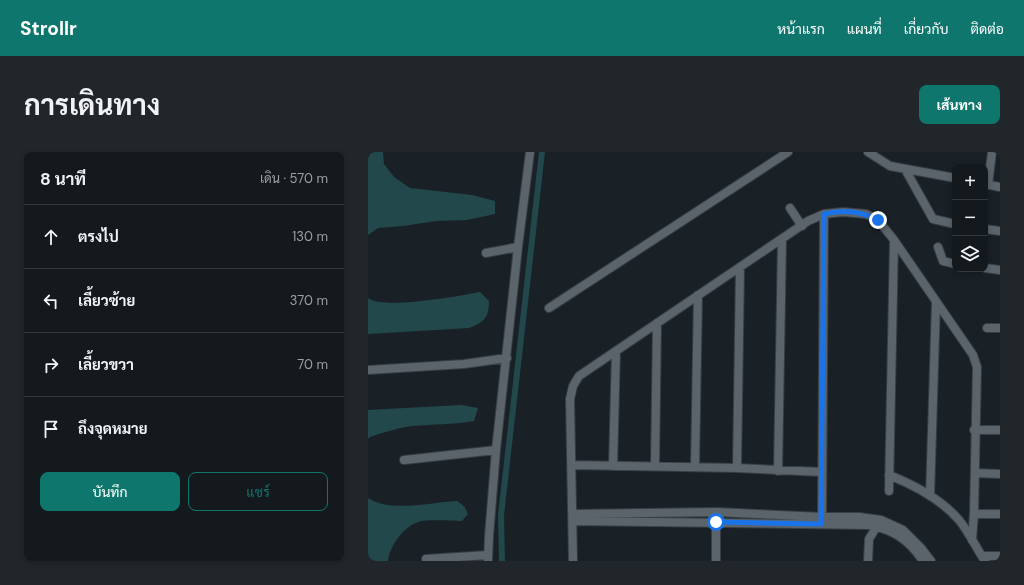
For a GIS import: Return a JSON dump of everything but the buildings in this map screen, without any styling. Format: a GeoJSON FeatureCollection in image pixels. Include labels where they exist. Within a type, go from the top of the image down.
{"type":"FeatureCollection","features":[{"type":"Feature","properties":{"kind":"street"},"geometry":{"type":"LineString","coordinates":[[426,559],[488,558],[496,450],[530,152]]}},
{"type":"Feature","properties":{"kind":"street"},"geometry":{"type":"LineString","coordinates":[[549,308],[788,152]]}},
{"type":"Feature","properties":{"kind":"street"},"geometry":{"type":"LineString","coordinates":[[868,152],[890,166],[952,177]]}},
{"type":"Feature","properties":{"kind":"street"},"geometry":{"type":"LineString","coordinates":[[988,173],[992,152]]}},
{"type":"Feature","properties":{"kind":"street"},"geometry":{"type":"LineString","coordinates":[[905,169],[930,216],[936,220],[952,223]]}},
{"type":"Feature","properties":{"kind":"street"},"geometry":{"type":"LineString","coordinates":[[988,184],[1000,187]]}},
{"type":"Feature","properties":{"kind":"street"},"geometry":{"type":"LineString","coordinates":[[790,208],[802,226]]}},
{"type":"Feature","properties":{"kind":"street"},"geometry":{"type":"LineString","coordinates":[[573,561],[570,399],[573,386],[579,376],[802,226],[824,214],[848,212],[866,214],[878,220],[894,240],[976,360],[974,430],[975,473],[972,540]]}},
{"type":"Feature","properties":{"kind":"street"},"geometry":{"type":"LineString","coordinates":[[822,517],[824,214]]}},
{"type":"Feature","properties":{"kind":"street"},"geometry":{"type":"LineString","coordinates":[[988,229],[1000,231]]}},
{"type":"Feature","properties":{"kind":"street"},"geometry":{"type":"LineString","coordinates":[[778,471],[782,240]]}},
{"type":"Feature","properties":{"kind":"street"},"geometry":{"type":"LineString","coordinates":[[889,491],[894,240]]}},
{"type":"Feature","properties":{"kind":"street"},"geometry":{"type":"LineString","coordinates":[[486,253],[518,247]]}},
{"type":"Feature","properties":{"kind":"street"},"geometry":{"type":"LineString","coordinates":[[938,247],[943,261],[952,263]]}},
{"type":"Feature","properties":{"kind":"street"},"geometry":{"type":"LineString","coordinates":[[737,468],[740,267]]}},
{"type":"Feature","properties":{"kind":"street"},"geometry":{"type":"LineString","coordinates":[[988,268],[1000,270]]}},
{"type":"Feature","properties":{"kind":"street"},"geometry":{"type":"LineString","coordinates":[[695,467],[698,295]]}},
{"type":"Feature","properties":{"kind":"street"},"geometry":{"type":"LineString","coordinates":[[930,496],[936,302]]}},
{"type":"Feature","properties":{"kind":"street"},"geometry":{"type":"LineString","coordinates":[[654,466],[657,324]]}},
{"type":"Feature","properties":{"kind":"street"},"geometry":{"type":"LineString","coordinates":[[987,328],[1000,328],[1000,324]]}},
{"type":"Feature","properties":{"kind":"street"},"geometry":{"type":"LineString","coordinates":[[613,466],[616,351]]}},
{"type":"Feature","properties":{"kind":"street"},"geometry":{"type":"LineString","coordinates":[[368,370],[464,364],[507,358]]}},
{"type":"Feature","properties":{"kind":"street"},"geometry":{"type":"LineString","coordinates":[[974,430],[1000,430]]}},
{"type":"Feature","properties":{"kind":"street"},"geometry":{"type":"LineString","coordinates":[[404,460],[496,450]]}},
{"type":"Feature","properties":{"kind":"street"},"geometry":{"type":"LineString","coordinates":[[572,465],[737,468],[822,472]]}},
{"type":"Feature","properties":{"kind":"street"},"geometry":{"type":"LineString","coordinates":[[975,473],[1000,474]]}},
{"type":"Feature","properties":{"kind":"street"},"geometry":{"type":"LineString","coordinates":[[889,476],[912,485],[941,503],[959,520],[983,559],[1000,556]]}},
{"type":"Feature","properties":{"kind":"street"},"geometry":{"type":"LineString","coordinates":[[573,517],[716,512],[822,517],[859,517],[890,523],[908,535],[931,561]]}},
{"type":"Feature","properties":{"kind":"street"},"geometry":{"type":"LineString","coordinates":[[716,512],[716,561]]}},
{"type":"Feature","properties":{"kind":"street"},"geometry":{"type":"LineString","coordinates":[[974,514],[1000,514]]}},
{"type":"Feature","properties":{"kind":"street"},"geometry":{"type":"LineString","coordinates":[[573,517],[716,522],[822,517],[877,526],[899,535],[923,561]]}},
{"type":"Feature","properties":{"kind":"street"},"geometry":{"type":"LineString","coordinates":[[868,561],[869,539],[877,526]]}},
{"type":"Feature","properties":{"kind":"shaded area"},"geometry":{"type":"Polygon","coordinates":[[[368,152],[383,152],[384,164],[394,177],[410,188],[472,195],[495,201],[495,214],[467,220],[436,221],[378,228],[368,235],[368,152]]]}},
{"type":"Feature","properties":{"kind":"shaded area"},"geometry":{"type":"Polygon","coordinates":[[[480,292],[489,301],[488,312],[485,319],[469,328],[368,334],[368,298],[389,303],[440,299],[480,292]]]}},
{"type":"Feature","properties":{"kind":"shaded area"},"geometry":{"type":"Polygon","coordinates":[[[461,405],[478,408],[474,421],[407,427],[380,433],[368,439],[368,410],[461,405]]]}},
{"type":"Feature","properties":{"kind":"shaded area"},"geometry":{"type":"Polygon","coordinates":[[[368,498],[388,505],[399,506],[457,501],[464,506],[468,514],[462,521],[433,520],[418,522],[402,533],[398,538],[391,549],[388,561],[368,561],[368,498]]]}},
{"type":"Feature","properties":{"kind":"waterway"},"geometry":{"type":"LineString","coordinates":[[502,561],[501,515],[542,152]]}},
{"type":"Feature","properties":{"kind":"route"},"geometry":{"type":"LineString","coordinates":[[716,522],[821,524],[824,214],[831,212],[854,212],[866,214],[878,220]]}}]}
